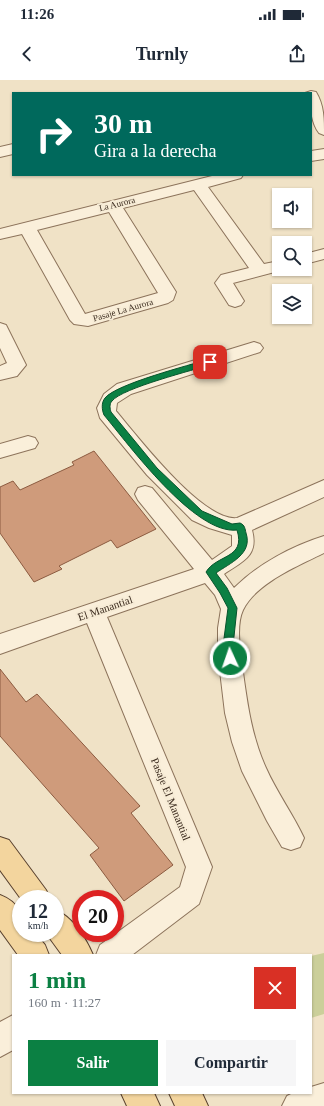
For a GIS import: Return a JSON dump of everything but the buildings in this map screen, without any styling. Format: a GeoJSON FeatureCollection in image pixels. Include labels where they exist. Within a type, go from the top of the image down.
{"type":"FeatureCollection","features":[{"type":"Feature","properties":{"kind":"main road"},"geometry":{"type":"LineString","coordinates":[[0,849],[30,890]]}},
{"type":"Feature","properties":{"kind":"main road"},"geometry":{"type":"LineString","coordinates":[[0,908],[34,954]]}},
{"type":"Feature","properties":{"kind":"main road"},"geometry":{"type":"LineString","coordinates":[[64,935],[78,954]]}},
{"type":"Feature","properties":{"kind":"main road"},"geometry":{"type":"LineString","coordinates":[[137,1094],[145,1106]]}},
{"type":"Feature","properties":{"kind":"main road"},"geometry":{"type":"LineString","coordinates":[[185,1094],[193,1106]]}},
{"type":"Feature","properties":{"kind":"street"},"geometry":{"type":"LineString","coordinates":[[309,90],[324,87]]}},
{"type":"Feature","properties":{"kind":"street"},"geometry":{"type":"LineString","coordinates":[[312,98],[324,130]]}},
{"type":"Feature","properties":{"kind":"street"},"geometry":{"type":"LineString","coordinates":[[0,152],[12,149]]}},
{"type":"Feature","properties":{"kind":"street"},"geometry":{"type":"LineString","coordinates":[[312,156],[324,154]]}},
{"type":"Feature","properties":{"kind":"street","name":"La Aurora"},"geometry":{"type":"LineString","coordinates":[[0,234],[231,176]]}},
{"type":"Feature","properties":{"kind":"street"},"geometry":{"type":"LineString","coordinates":[[198,184],[260,271]]}},
{"type":"Feature","properties":{"kind":"street","name":"Pasaje La Aurora"},"geometry":{"type":"LineString","coordinates":[[27,227],[76,316],[80,320],[88,320],[162,299],[167,296],[168,292],[113,205]]}},
{"type":"Feature","properties":{"kind":"street"},"geometry":{"type":"LineString","coordinates":[[312,257],[324,254]]}},
{"type":"Feature","properties":{"kind":"street"},"geometry":{"type":"LineString","coordinates":[[235,302],[224,283],[225,281],[272,268]]}},
{"type":"Feature","properties":{"kind":"street"},"geometry":{"type":"LineString","coordinates":[[0,329],[17,365],[10,370],[0,373]]}},
{"type":"Feature","properties":{"kind":"street"},"geometry":{"type":"LineString","coordinates":[[254,348],[124,389],[108,399],[106,406],[107,413],[154,470],[199,514],[221,524],[232,527],[240,526],[324,488]]}},
{"type":"Feature","properties":{"kind":"street"},"geometry":{"type":"LineString","coordinates":[[0,451],[28,443]]}},
{"type":"Feature","properties":{"kind":"street"},"geometry":{"type":"LineString","coordinates":[[146,494],[224,590],[232,608],[228,646],[240,728],[253,766],[278,818],[291,838]]}},
{"type":"Feature","properties":{"kind":"street","name":"El Manantial"},"geometry":{"type":"LineString","coordinates":[[0,644],[210,572],[242,551],[244,540],[240,526]]}},
{"type":"Feature","properties":{"kind":"street"},"geometry":{"type":"LineString","coordinates":[[232,608],[249,586],[290,560],[324,544]]}},
{"type":"Feature","properties":{"kind":"street","name":"Pasaje El Manantial"},"geometry":{"type":"LineString","coordinates":[[94,612],[199,867],[190,895],[111,954]]}},
{"type":"Feature","properties":{"kind":"street"},"geometry":{"type":"LineString","coordinates":[[0,1043],[12,1030]]}},
{"type":"Feature","properties":{"kind":"street"},"geometry":{"type":"LineString","coordinates":[[297,1106],[324,1098]]}},
{"type":"Feature","properties":{"kind":"green space"},"geometry":{"type":"Polygon","coordinates":[[[324,953],[324,1014],[312,1018],[312,956],[324,953]]]}},
{"type":"Feature","properties":{"kind":"route"},"geometry":{"type":"LineString","coordinates":[[210,362],[124,389],[108,399],[106,406],[107,413],[154,470],[199,514],[216,522],[232,527],[240,526],[244,540],[242,551],[210,572],[224,590],[232,608],[228,646],[230,658]]}}]}
